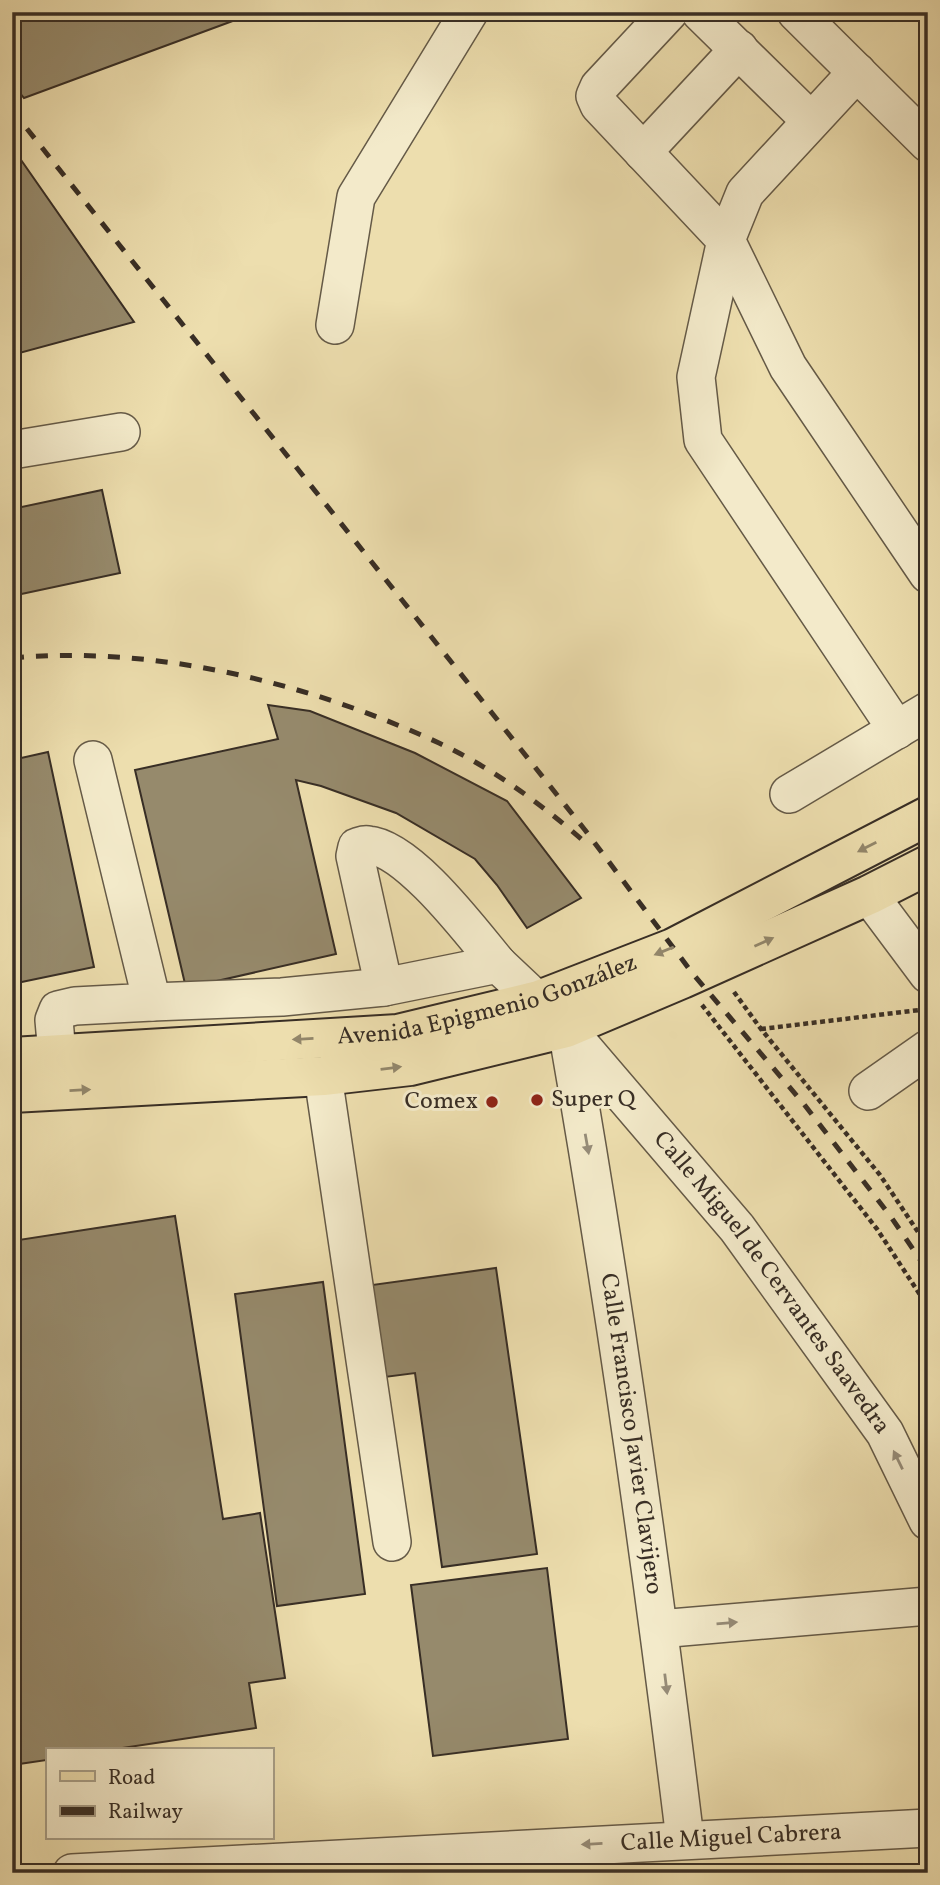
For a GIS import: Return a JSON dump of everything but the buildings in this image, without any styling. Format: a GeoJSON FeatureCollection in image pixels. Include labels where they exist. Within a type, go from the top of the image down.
{"type":"FeatureCollection","features":[{"type":"Feature","properties":{"kind":"main road","name":"Avenida Epigmenio González"},"geometry":{"type":"LineString","coordinates":[[12,1057],[398,1034],[539,1000],[673,947],[928,816]]}},
{"type":"Feature","properties":{"kind":"main road","name":"Avenida Epigmenio González"},"geometry":{"type":"LineString","coordinates":[[12,1093],[323,1076],[410,1066],[566,1028],[698,972],[869,895],[928,865]]}},
{"type":"Feature","properties":{"kind":"street"},"geometry":{"type":"LineString","coordinates":[[335,325],[356,197],[469,12]]}},
{"type":"Feature","properties":{"kind":"street"},"geometry":{"type":"LineString","coordinates":[[669,12],[599,87],[595,96],[599,105],[726,240],[788,367],[928,574]]}},
{"type":"Feature","properties":{"kind":"street"},"geometry":{"type":"LineString","coordinates":[[700,12],[811,121]]}},
{"type":"Feature","properties":{"kind":"street"},"geometry":{"type":"LineString","coordinates":[[796,12],[928,143]]}},
{"type":"Feature","properties":{"kind":"street"},"geometry":{"type":"LineString","coordinates":[[643,152],[738,49]]}},
{"type":"Feature","properties":{"kind":"street"},"geometry":{"type":"LineString","coordinates":[[857,72],[745,193],[726,240],[696,377],[703,440],[897,730]]}},
{"type":"Feature","properties":{"kind":"street"},"geometry":{"type":"LineString","coordinates":[[12,450],[121,432]]}},
{"type":"Feature","properties":{"kind":"street"},"geometry":{"type":"LineString","coordinates":[[789,794],[928,711]]}},
{"type":"Feature","properties":{"kind":"street"},"geometry":{"type":"LineString","coordinates":[[93,761],[152,1002]]}},
{"type":"Feature","properties":{"kind":"street","name":"Calle Miguel de Cervantes Saavedra"},"geometry":{"type":"LineString","coordinates":[[384,987],[355,856],[357,847],[368,845],[390,854],[427,880],[498,964],[566,1028],[737,1228],[885,1433],[928,1521]]}},
{"type":"Feature","properties":{"kind":"street"},"geometry":{"type":"LineString","coordinates":[[869,895],[928,974]]}},
{"type":"Feature","properties":{"kind":"street"},"geometry":{"type":"LineString","coordinates":[[57,1054],[54,1020],[58,1010],[75,1006],[282,997],[384,987],[498,964]]}},
{"type":"Feature","properties":{"kind":"street","name":"Calle Francisco Javier Clavijero"},"geometry":{"type":"LineString","coordinates":[[566,1028],[591,1166],[659,1629],[685,1839]]}},
{"type":"Feature","properties":{"kind":"street"},"geometry":{"type":"LineString","coordinates":[[868,1091],[928,1049]]}},
{"type":"Feature","properties":{"kind":"street"},"geometry":{"type":"LineString","coordinates":[[323,1076],[392,1542]]}},
{"type":"Feature","properties":{"kind":"street"},"geometry":{"type":"LineString","coordinates":[[659,1629],[928,1606]]}},
{"type":"Feature","properties":{"kind":"street","name":"Calle Miguel Cabrera"},"geometry":{"type":"LineString","coordinates":[[72,1873],[928,1828]]}},
{"type":"Feature","properties":{"kind":"path"},"geometry":{"type":"LineString","coordinates":[[698,972],[761,1029],[880,1175],[928,1247]]}},
{"type":"Feature","properties":{"kind":"path"},"geometry":{"type":"LineString","coordinates":[[698,972],[877,1229],[928,1307]]}},
{"type":"Feature","properties":{"kind":"path"},"geometry":{"type":"LineString","coordinates":[[761,1029],[928,1009]]}},
{"type":"Feature","properties":{"kind":"railway"},"geometry":{"type":"LineString","coordinates":[[12,110],[585,830],[693,974],[803,1103],[891,1217],[928,1271]]}},
{"type":"Feature","properties":{"kind":"railway"},"geometry":{"type":"LineString","coordinates":[[12,658],[67,655],[121,657],[176,663],[285,686],[389,722],[439,743],[498,776],[535,801],[587,844]]}},
{"type":"Feature","properties":{"kind":"place","name":"Super Q"},"geometry":{"type":"Point","coordinates":[537,1100]}},
{"type":"Feature","properties":{"kind":"place","name":"Comex"},"geometry":{"type":"Point","coordinates":[492,1102]}}]}
